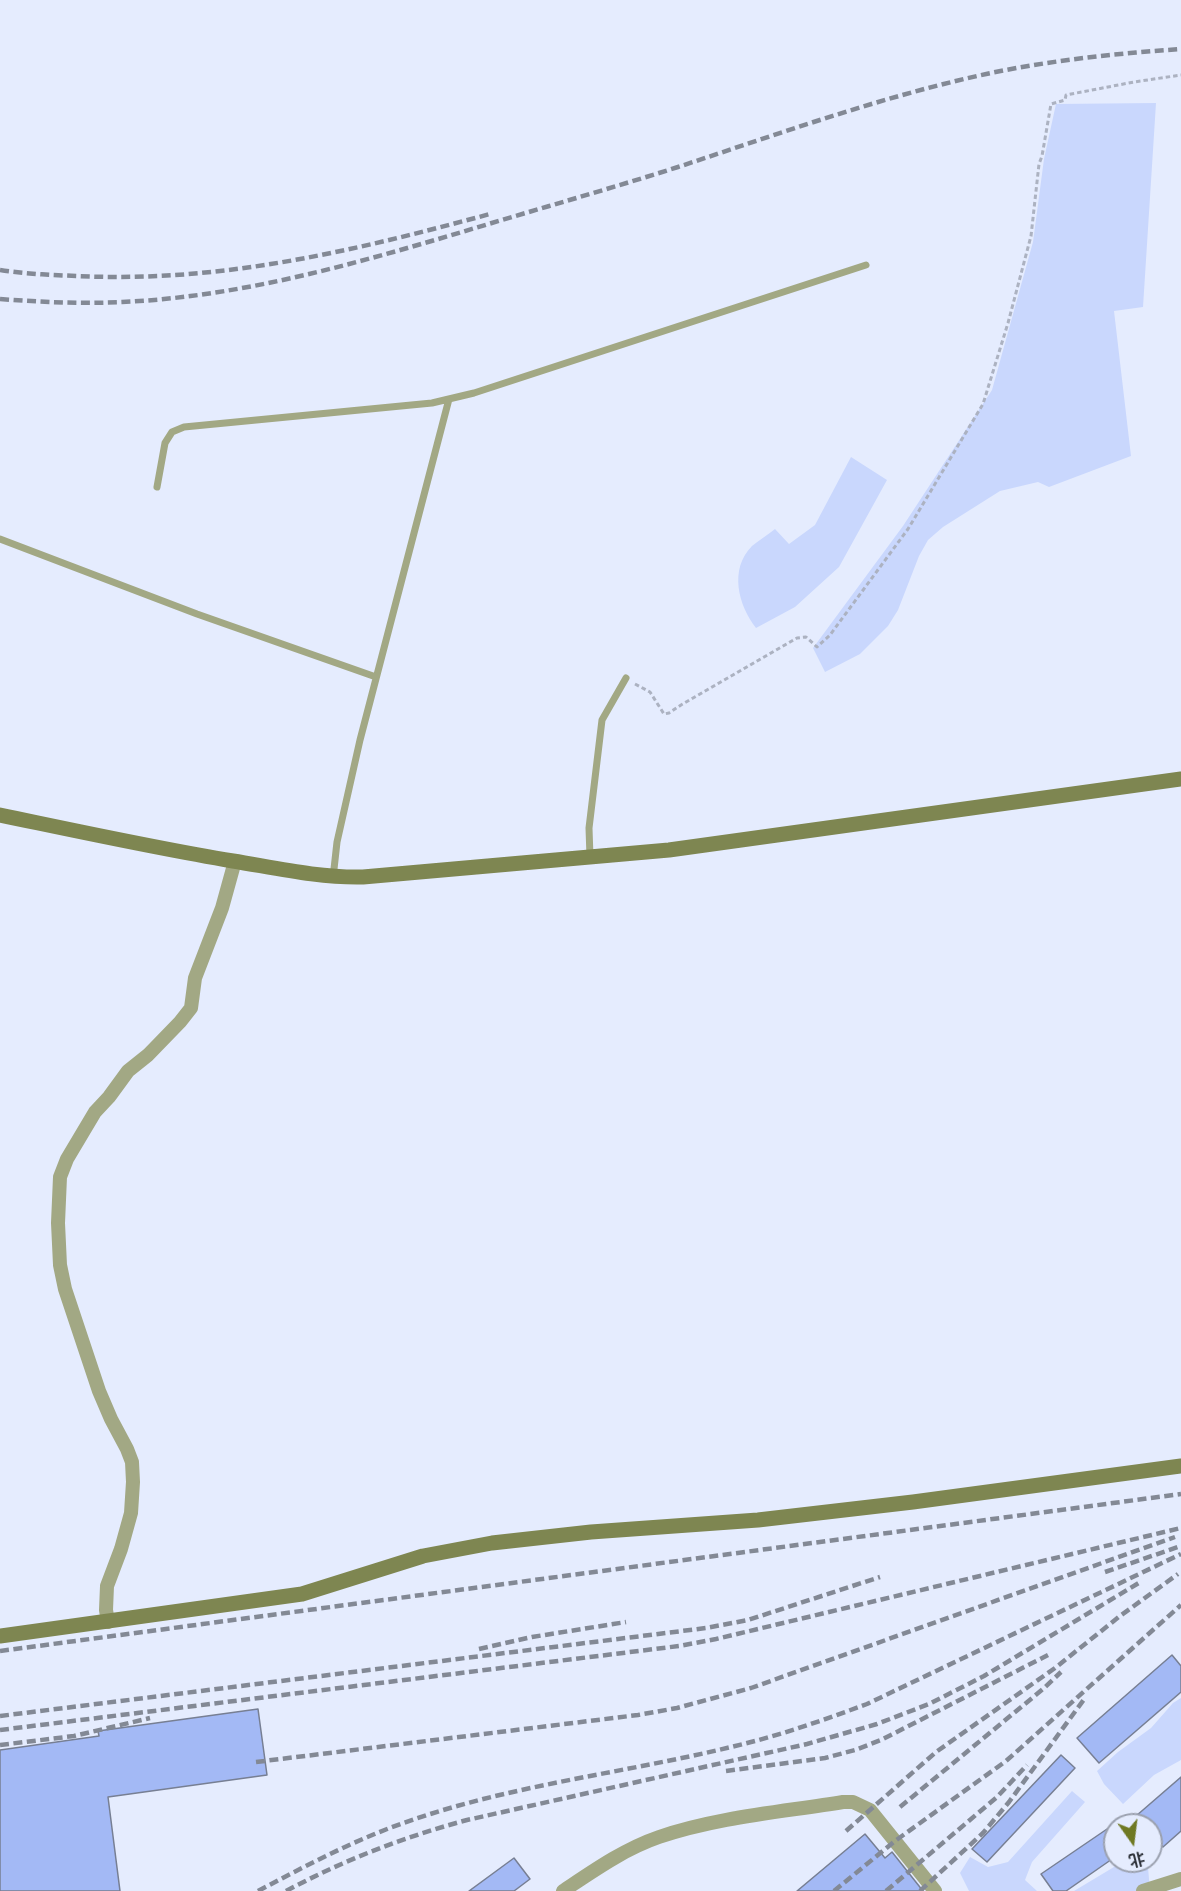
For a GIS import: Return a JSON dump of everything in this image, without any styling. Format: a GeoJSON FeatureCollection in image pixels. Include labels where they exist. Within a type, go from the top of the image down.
{"type":"FeatureCollection","features":[{"type":"Feature","properties":{"kind":"street"},"geometry":{"type":"LineString","coordinates":[[0,815],[162,849],[333,878],[669,850],[1180,778]]}},
{"type":"Feature","properties":{"kind":"street"},"geometry":{"type":"LineString","coordinates":[[108,1622],[107,1586],[131,1513],[132,1462],[99,1391],[65,1288],[60,1265],[58,1234],[60,1177],[67,1159],[95,1112],[128,1071],[148,1055],[191,1008],[195,978],[222,908],[235,861]]}},
{"type":"Feature","properties":{"kind":"street"},"geometry":{"type":"LineString","coordinates":[[0,1636],[302,1594],[423,1556],[492,1543],[591,1532],[758,1520],[1181,1466]]}},
{"type":"Feature","properties":{"kind":"street"},"geometry":{"type":"LineString","coordinates":[[563,1891],[609,1861],[667,1834],[700,1824],[853,1802],[870,1810],[935,1891]]}},
{"type":"Feature","properties":{"kind":"street"},"geometry":{"type":"LineString","coordinates":[[1143,1891],[1181,1879]]}},
{"type":"Feature","properties":{"kind":"lane"},"geometry":{"type":"LineString","coordinates":[[158,487],[165,443],[172,432],[184,427],[422,404],[449,399],[866,265]]}},
{"type":"Feature","properties":{"kind":"lane"},"geometry":{"type":"LineString","coordinates":[[333,878],[340,831],[360,740],[449,399]]}},
{"type":"Feature","properties":{"kind":"lane"},"geometry":{"type":"LineString","coordinates":[[0,539],[197,614],[376,677]]}},
{"type":"Feature","properties":{"kind":"lane"},"geometry":{"type":"LineString","coordinates":[[590,857],[589,828],[602,720],[626,678]]}},
{"type":"Feature","properties":{"kind":"path"},"geometry":{"type":"LineString","coordinates":[[626,678],[650,692],[664,714],[669,714],[797,638],[806,637],[817,647],[830,635],[908,529],[983,404],[1031,236],[1039,164],[1051,104],[1065,100],[1066,95],[1181,75]]}},
{"type":"Feature","properties":{"kind":"shaded area"},"geometry":{"type":"Polygon","coordinates":[[[1156,103],[1143,307],[1114,311],[1131,456],[1049,487],[1038,482],[1000,491],[943,527],[928,540],[919,556],[898,610],[888,626],[860,654],[825,672],[813,648],[903,526],[992,390],[1033,242],[1044,159],[1056,104],[1156,103]]]}},
{"type":"Feature","properties":{"kind":"shaded area"},"geometry":{"type":"Polygon","coordinates":[[[851,457],[887,480],[839,567],[795,607],[756,628],[745,609],[739,587],[740,565],[745,555],[752,546],[775,529],[789,544],[815,525],[851,457]]]}},
{"type":"Feature","properties":{"kind":"shaded area"},"geometry":{"type":"Polygon","coordinates":[[[1181,1698],[1181,1760],[1154,1775],[1123,1804],[1104,1784],[1097,1771],[1151,1728],[1173,1703],[1181,1698]]]}},
{"type":"Feature","properties":{"kind":"shaded area"},"geometry":{"type":"Polygon","coordinates":[[[1072,1791],[1085,1802],[1032,1862],[1025,1880],[1037,1891],[969,1891],[960,1873],[970,1857],[988,1867],[1008,1862],[1072,1791]]]}},
{"type":"Feature","properties":{"kind":"shaded area"},"geometry":{"type":"Polygon","coordinates":[[[1104,1873],[1148,1873],[1150,1891],[1074,1891],[1104,1873]]]}},
{"type":"Feature","properties":{"kind":"building"},"geometry":{"type":"Polygon","coordinates":[[[1172,1655],[1181,1666],[1181,1692],[1099,1763],[1077,1738],[1172,1655]]]}},
{"type":"Feature","properties":{"kind":"building"},"geometry":{"type":"Polygon","coordinates":[[[258,1709],[267,1775],[108,1797],[120,1891],[0,1891],[0,1750],[99,1736],[98,1731],[258,1709]]]}},
{"type":"Feature","properties":{"kind":"building"},"geometry":{"type":"Polygon","coordinates":[[[1061,1755],[1075,1768],[987,1862],[972,1849],[1061,1755]]]}},
{"type":"Feature","properties":{"kind":"building"},"geometry":{"type":"Polygon","coordinates":[[[1181,1777],[1181,1831],[1163,1847],[1163,1813],[1139,1813],[1181,1777]]]}},
{"type":"Feature","properties":{"kind":"building"},"geometry":{"type":"Polygon","coordinates":[[[1103,1832],[1103,1865],[1066,1891],[1053,1891],[1041,1874],[1103,1832]]]}},
{"type":"Feature","properties":{"kind":"building"},"geometry":{"type":"Polygon","coordinates":[[[865,1834],[885,1858],[892,1852],[923,1891],[797,1891],[865,1834]]]}},
{"type":"Feature","properties":{"kind":"building"},"geometry":{"type":"Polygon","coordinates":[[[514,1858],[530,1879],[514,1891],[469,1891],[514,1858]]]}},
{"type":"Feature","properties":{"kind":"railway"},"geometry":{"type":"LineString","coordinates":[[0,299],[91,303],[165,299],[208,294],[294,278],[597,192],[820,120],[928,88],[1045,63],[1181,49]]}},
{"type":"Feature","properties":{"kind":"railway"},"geometry":{"type":"LineString","coordinates":[[0,270],[48,275],[130,277],[235,269],[337,252],[490,214]]}},
{"type":"Feature","properties":{"kind":"railway"},"geometry":{"type":"LineString","coordinates":[[0,1651],[1181,1494]]}},
{"type":"Feature","properties":{"kind":"railway"},"geometry":{"type":"LineString","coordinates":[[0,1730],[679,1646],[1181,1528]]}},
{"type":"Feature","properties":{"kind":"railway"},"geometry":{"type":"LineString","coordinates":[[256,1762],[638,1715],[677,1708],[751,1688],[1175,1537]]}},
{"type":"Feature","properties":{"kind":"railway"},"geometry":{"type":"LineString","coordinates":[[1105,1572],[1181,1546]]}},
{"type":"Feature","properties":{"kind":"railway"},"geometry":{"type":"LineString","coordinates":[[258,1891],[374,1834],[456,1806],[498,1795],[751,1742],[867,1704],[1181,1554]]}},
{"type":"Feature","properties":{"kind":"railway"},"geometry":{"type":"LineString","coordinates":[[846,1831],[936,1752],[1055,1668],[1120,1616],[1178,1574]]}},
{"type":"Feature","properties":{"kind":"railway"},"geometry":{"type":"LineString","coordinates":[[0,1716],[706,1628],[748,1620],[880,1577]]}},
{"type":"Feature","properties":{"kind":"railway"},"geometry":{"type":"LineString","coordinates":[[286,1891],[375,1850],[467,1820],[807,1744],[877,1724],[929,1704],[984,1676],[1142,1581]]}},
{"type":"Feature","properties":{"kind":"railway"},"geometry":{"type":"LineString","coordinates":[[834,1891],[895,1841],[1006,1761],[1181,1605]]}},
{"type":"Feature","properties":{"kind":"railway"},"geometry":{"type":"LineString","coordinates":[[479,1649],[532,1637],[626,1622]]}},
{"type":"Feature","properties":{"kind":"railway"},"geometry":{"type":"LineString","coordinates":[[726,1771],[825,1758],[855,1750],[881,1740],[1048,1655]]}},
{"type":"Feature","properties":{"kind":"railway"},"geometry":{"type":"LineString","coordinates":[[900,1807],[1061,1672]]}},
{"type":"Feature","properties":{"kind":"railway"},"geometry":{"type":"LineString","coordinates":[[920,1891],[983,1833],[1009,1802],[1085,1698]]}},
{"type":"Feature","properties":{"kind":"railway"},"geometry":{"type":"LineString","coordinates":[[0,1745],[74,1736],[150,1718]]}},
{"type":"Feature","properties":{"kind":"railway"},"geometry":{"type":"LineString","coordinates":[[886,1891],[997,1797],[1027,1765]]}}]}
